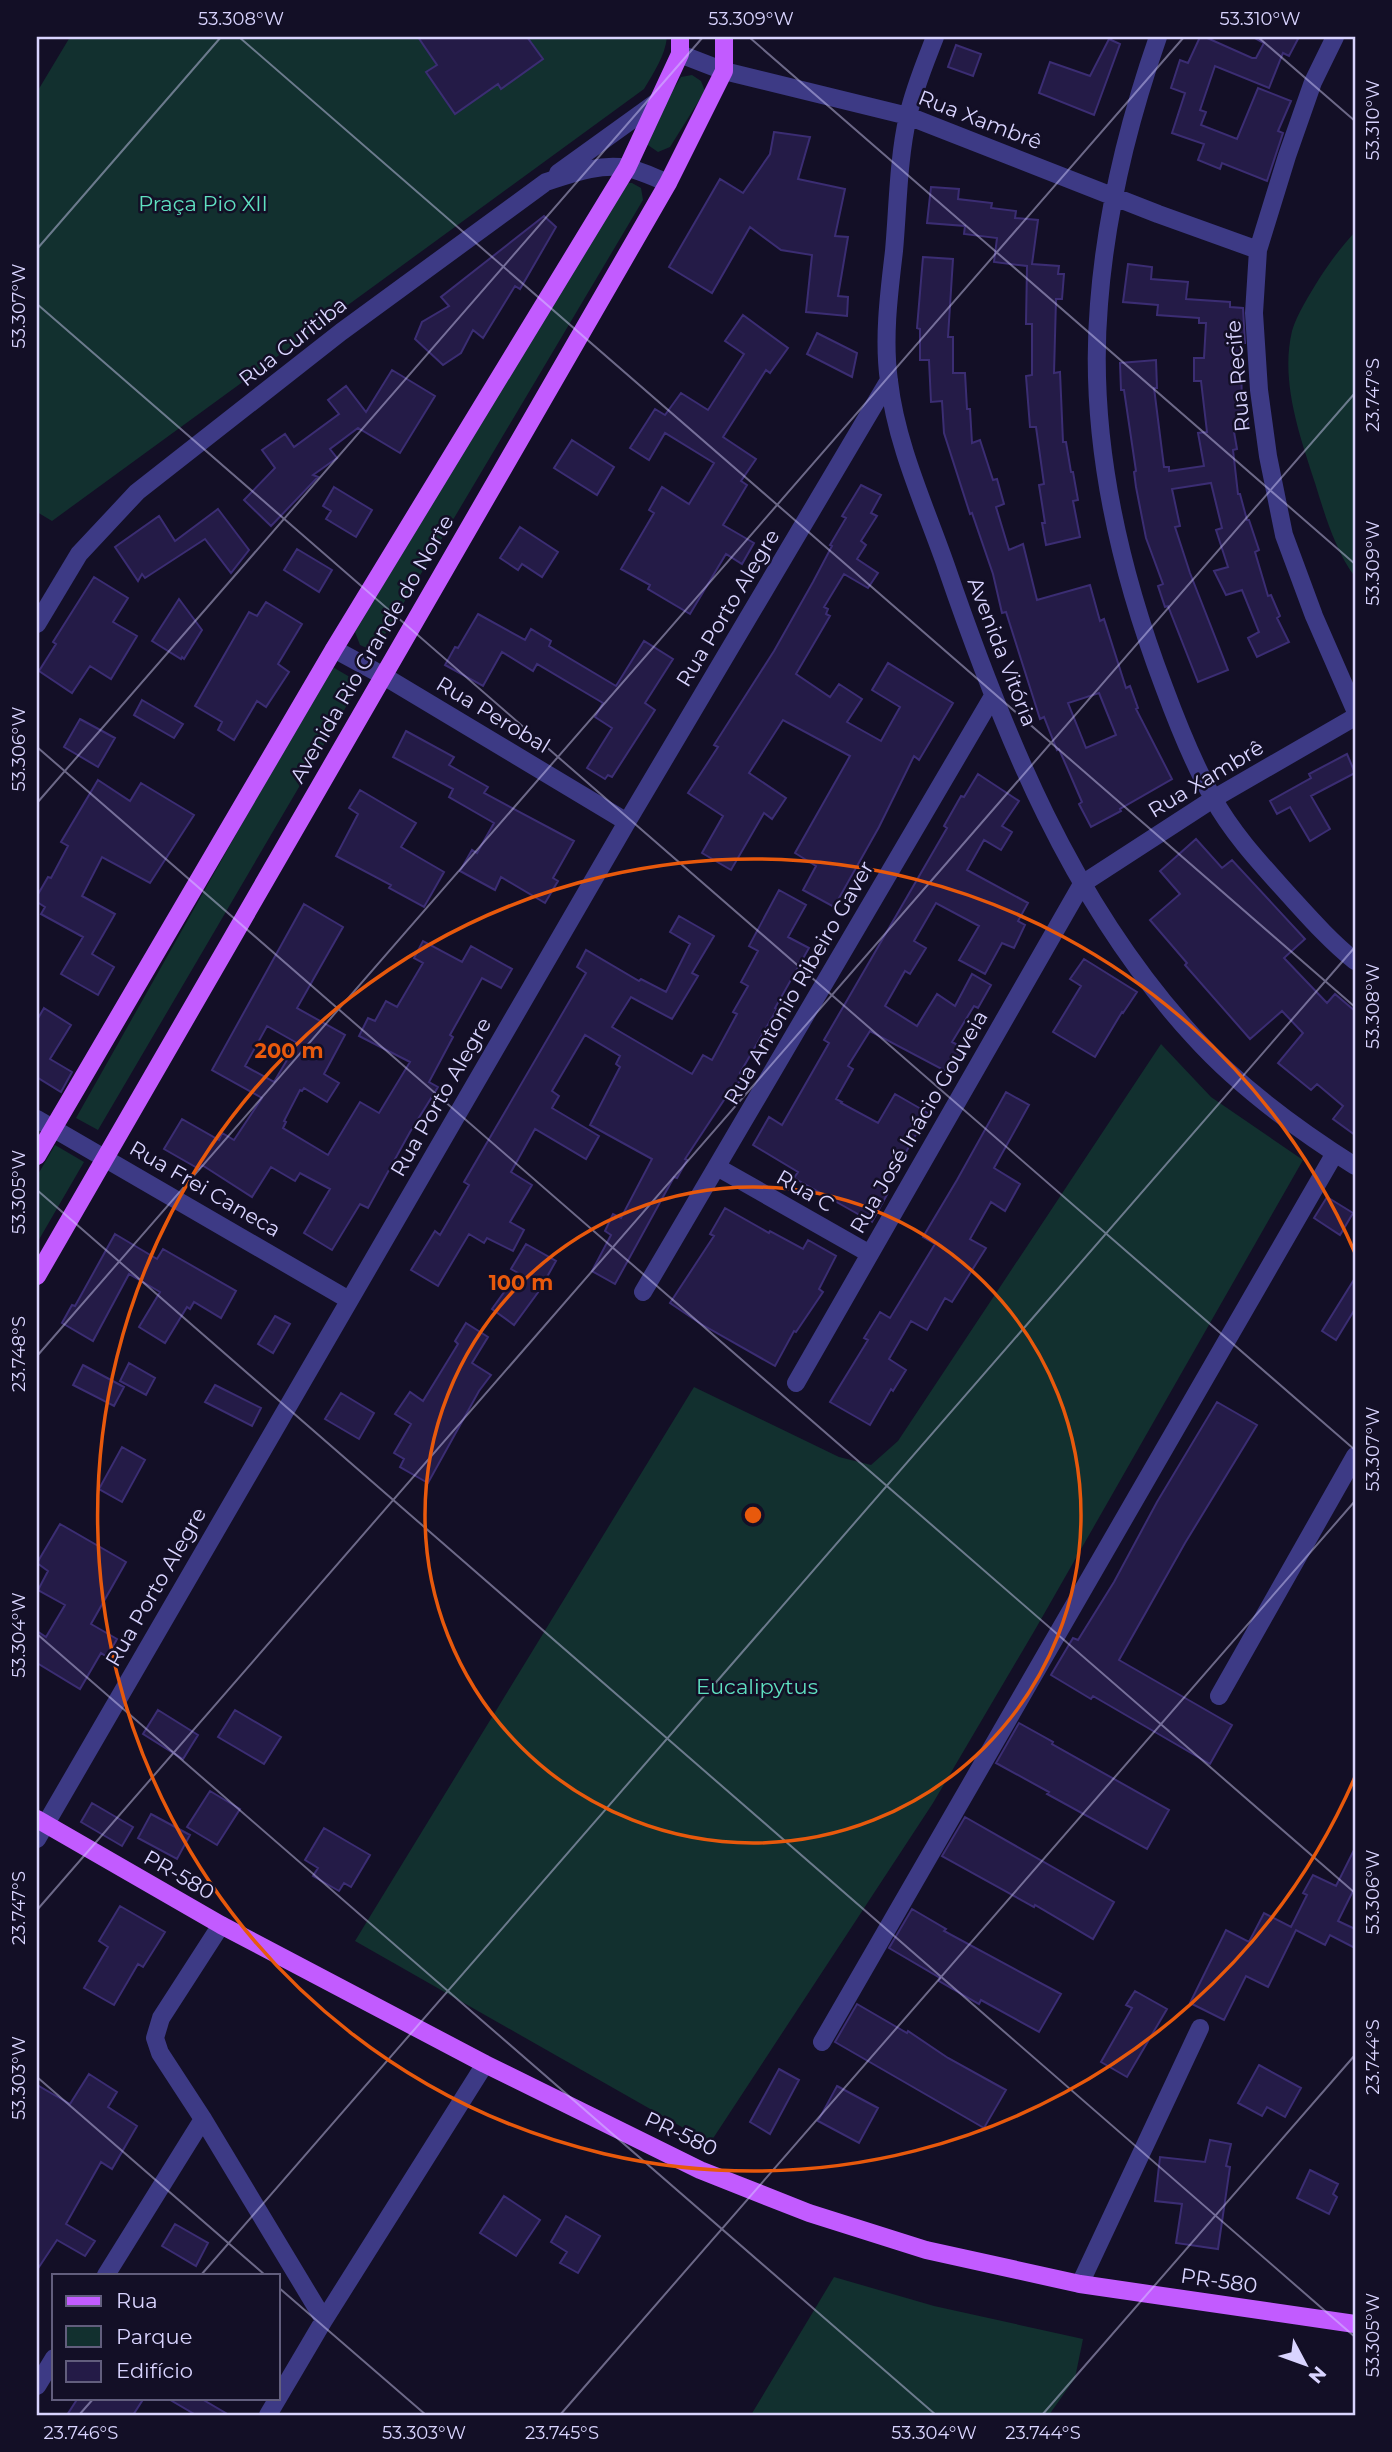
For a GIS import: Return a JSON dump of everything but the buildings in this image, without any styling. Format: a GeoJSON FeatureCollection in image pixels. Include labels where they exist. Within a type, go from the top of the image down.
{"type":"FeatureCollection","features":[{"type":"Feature","properties":{"kind":"main road","name":"Avenida Rio Grande do Norte"},"geometry":{"type":"LineString","coordinates":[[37,1276],[667,183],[724,71],[723,37]]}},
{"type":"Feature","properties":{"kind":"main road","name":"Avenida Rio Grande do Norte"},"geometry":{"type":"LineString","coordinates":[[37,1156],[334,649],[627,168],[680,45]]}},
{"type":"Feature","properties":{"kind":"main road","name":"PR-580"},"geometry":{"type":"LineString","coordinates":[[40,1827],[485,2064],[700,2170],[809,2213],[926,2250],[1080,2284],[1355,2323]]}},
{"type":"Feature","properties":{"kind":"street","name":"Avenida Vitória"},"geometry":{"type":"LineString","coordinates":[[935,37],[908,116],[900,175],[890,293],[889,380],[902,441],[964,620],[1028,782],[1082,884],[1121,944],[1195,1039],[1241,1083],[1355,1166]]}},
{"type":"Feature","properties":{"kind":"street"},"geometry":{"type":"LineString","coordinates":[[1158,37],[1131,121],[1115,197],[1098,306],[1100,421],[1107,484],[1130,588],[1147,643],[1175,718],[1213,799],[1268,872],[1320,929],[1353,956]]}},
{"type":"Feature","properties":{"kind":"street","name":"Rua Recife"},"geometry":{"type":"LineString","coordinates":[[1335,37],[1313,82],[1258,250],[1254,313],[1259,390],[1268,456],[1284,535],[1314,616],[1355,710]]}},
{"type":"Feature","properties":{"kind":"street","name":"Rua Xambrê"},"geometry":{"type":"LineString","coordinates":[[680,45],[724,71],[908,116],[1258,250]]}},
{"type":"Feature","properties":{"kind":"street"},"geometry":{"type":"LineString","coordinates":[[546,182],[658,101]]}},
{"type":"Feature","properties":{"kind":"street","name":"Rua Curitiba"},"geometry":{"type":"LineString","coordinates":[[37,624],[79,554],[137,492],[341,332],[546,182],[606,167],[627,168]]}},
{"type":"Feature","properties":{"kind":"street"},"geometry":{"type":"LineString","coordinates":[[627,168],[667,183]]}},
{"type":"Feature","properties":{"kind":"street","name":"Rua Porto Alegre"},"geometry":{"type":"LineString","coordinates":[[40,1827],[627,822],[889,380]]}},
{"type":"Feature","properties":{"kind":"street","name":"Rua Perobal"},"geometry":{"type":"LineString","coordinates":[[334,649],[627,822]]}},
{"type":"Feature","properties":{"kind":"street","name":"Rua Antonio Ribeiro Gaver"},"geometry":{"type":"LineString","coordinates":[[643,1292],[993,696]]}},
{"type":"Feature","properties":{"kind":"street","name":"Rua Xambrê"},"geometry":{"type":"LineString","coordinates":[[1082,884],[1213,799],[1355,717]]}},
{"type":"Feature","properties":{"kind":"street","name":"Rua José Inácio Gouveia"},"geometry":{"type":"LineString","coordinates":[[796,1383],[1082,884]]}},
{"type":"Feature","properties":{"kind":"street","name":"Rua Frei Caneca"},"geometry":{"type":"LineString","coordinates":[[37,1119],[349,1300]]}},
{"type":"Feature","properties":{"kind":"street"},"geometry":{"type":"LineString","coordinates":[[822,2042],[1335,1153]]}},
{"type":"Feature","properties":{"kind":"street","name":"Rua C"},"geometry":{"type":"LineString","coordinates":[[717,1167],[870,1254]]}},
{"type":"Feature","properties":{"kind":"street"},"geometry":{"type":"LineString","coordinates":[[1219,1696],[1355,1456]]}},
{"type":"Feature","properties":{"kind":"street"},"geometry":{"type":"LineString","coordinates":[[221,1925],[161,2018],[155,2038],[160,2053],[324,2320]]}},
{"type":"Feature","properties":{"kind":"street"},"geometry":{"type":"LineString","coordinates":[[1080,2284],[1200,2028]]}},
{"type":"Feature","properties":{"kind":"street"},"geometry":{"type":"LineString","coordinates":[[280,2395],[485,2064]]}},
{"type":"Feature","properties":{"kind":"street"},"geometry":{"type":"LineString","coordinates":[[107,2274],[203,2119]]}},
{"type":"Feature","properties":{"kind":"street"},"geometry":{"type":"LineString","coordinates":[[37,2386],[52,2361]]}},
{"type":"Feature","properties":{"kind":"green space","name":"Praça Pio XII"},"geometry":{"type":"Polygon","coordinates":[[[70,37],[667,37],[661,57],[644,89],[52,521],[37,512],[37,92],[70,37]]]}},
{"type":"Feature","properties":{"kind":"green space"},"geometry":{"type":"Polygon","coordinates":[[[692,75],[701,81],[705,91],[670,147],[658,152],[645,143],[647,133],[681,77],[692,75]]]}},
{"type":"Feature","properties":{"kind":"green space"},"geometry":{"type":"Polygon","coordinates":[[[623,183],[632,183],[641,188],[643,200],[381,641],[371,650],[360,645],[355,632],[623,183]]]}},
{"type":"Feature","properties":{"kind":"green space"},"geometry":{"type":"Polygon","coordinates":[[[1355,232],[1355,577],[1336,544],[1323,507],[1298,428],[1288,370],[1292,331],[1297,318],[1323,273],[1355,232]]]}},
{"type":"Feature","properties":{"kind":"green space"},"geometry":{"type":"Polygon","coordinates":[[[331,666],[360,683],[98,1130],[76,1118],[331,666]]]}},
{"type":"Feature","properties":{"kind":"green space","name":"Eucalipytus"},"geometry":{"type":"Polygon","coordinates":[[[1161,1044],[1211,1097],[1303,1160],[933,1803],[710,2143],[355,1941],[694,1387],[839,1457],[871,1465],[898,1441],[1161,1044]]]}},
{"type":"Feature","properties":{"kind":"green space"},"geometry":{"type":"Polygon","coordinates":[[[55,1145],[84,1162],[37,1243],[37,1176],[55,1145]]]}},
{"type":"Feature","properties":{"kind":"green space"},"geometry":{"type":"Polygon","coordinates":[[[834,2277],[934,2306],[1083,2339],[1075,2378],[1049,2415],[751,2415],[834,2277]]]}}]}
